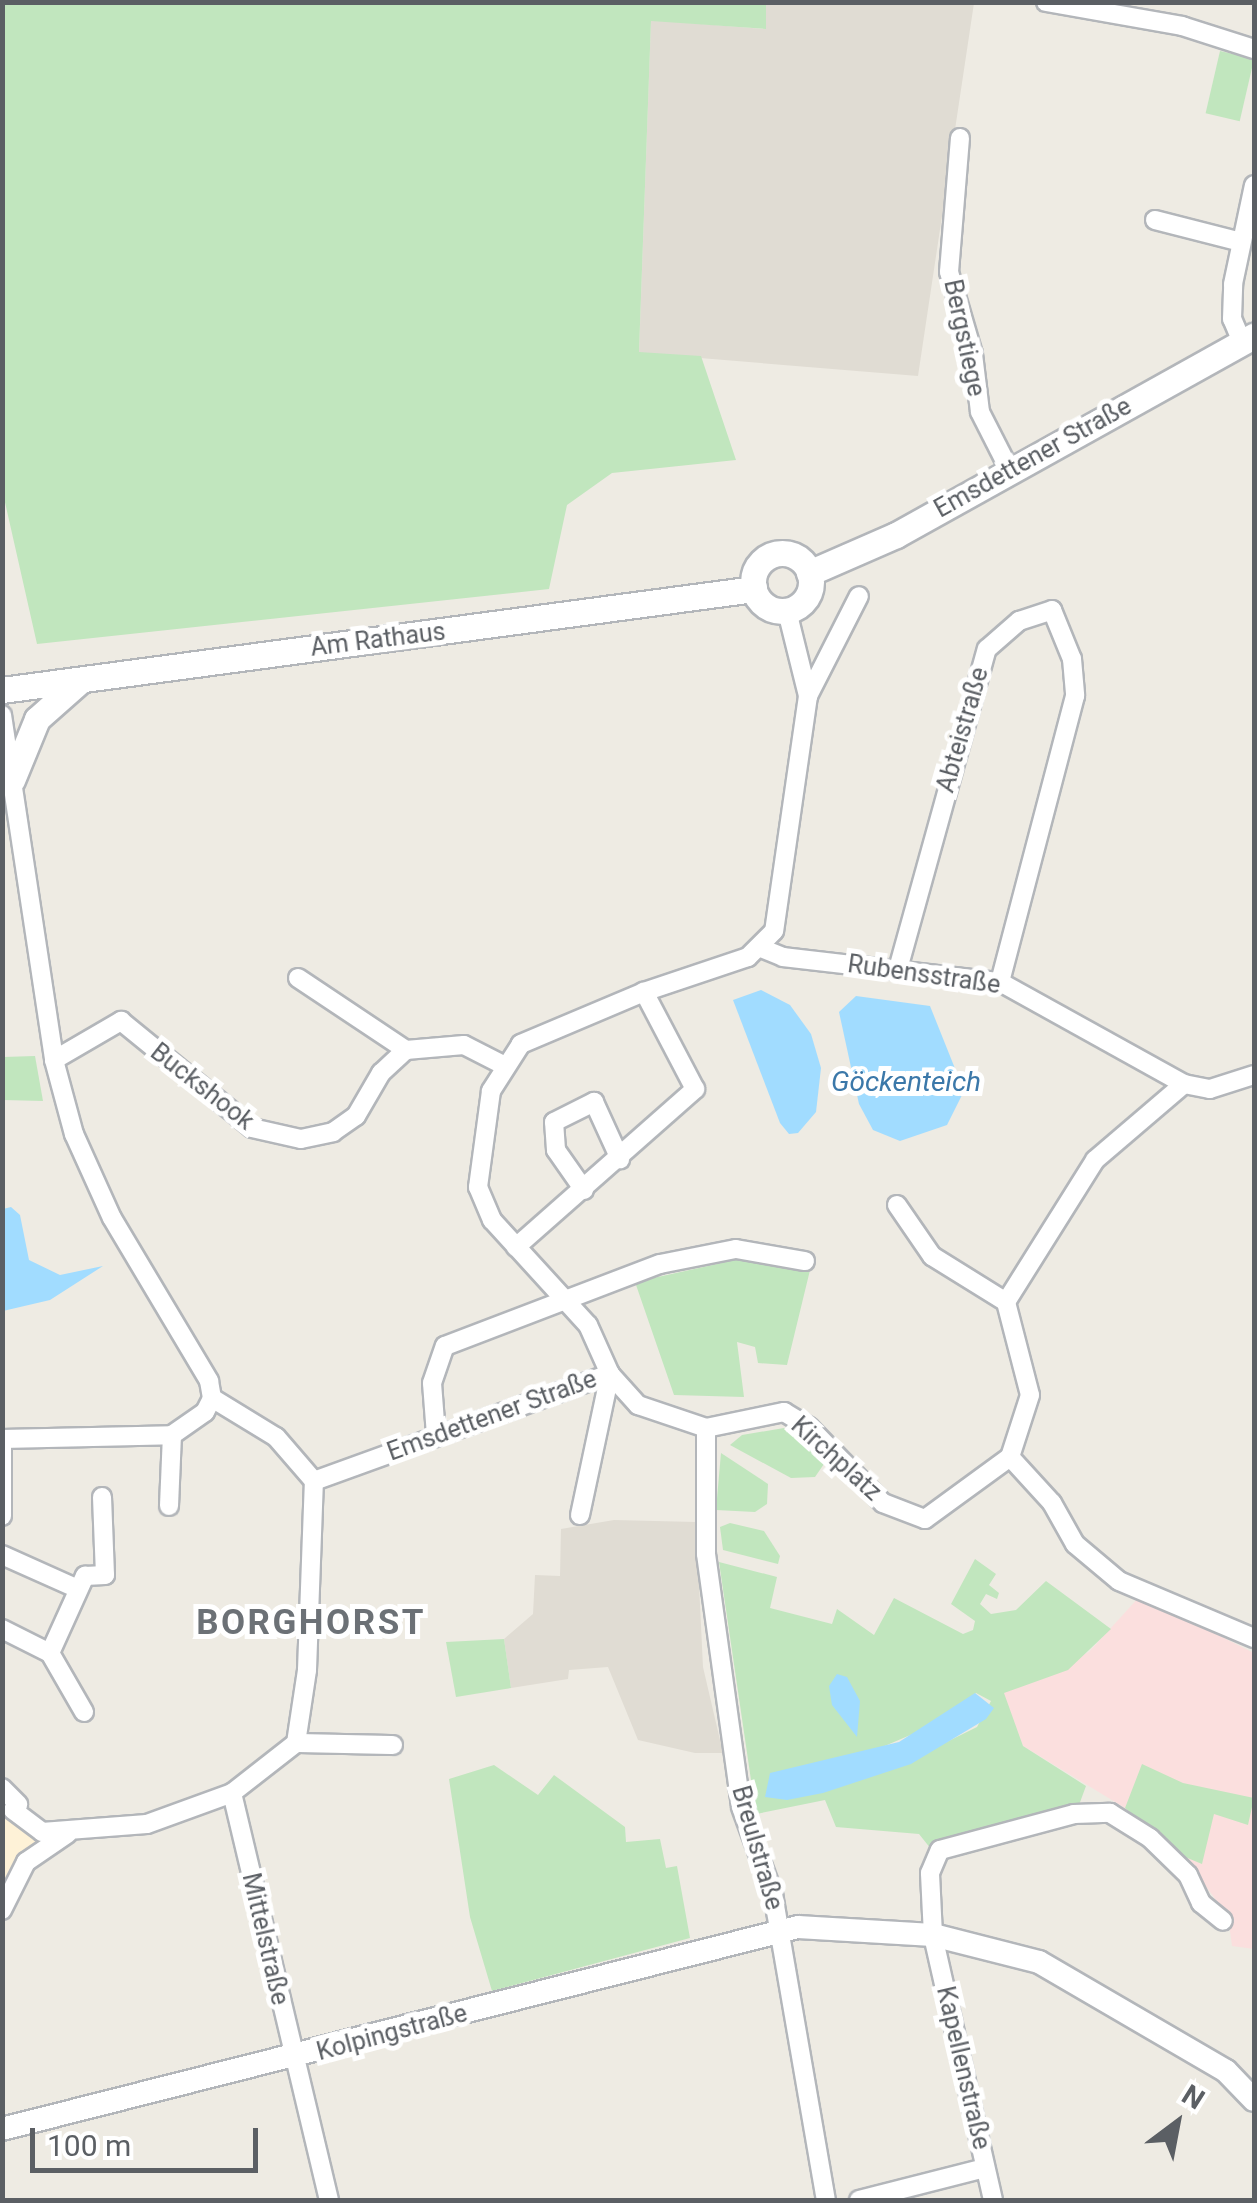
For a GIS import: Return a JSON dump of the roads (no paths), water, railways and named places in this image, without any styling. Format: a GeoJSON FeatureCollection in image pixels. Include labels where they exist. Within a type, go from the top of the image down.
{"type":"FeatureCollection","features":[{"type":"Feature","properties":{"kind":"main road","name":"Emsdettener Straße"},"geometry":{"type":"LineString","coordinates":[[809,573],[896,535],[1248,339]]}},
{"type":"Feature","properties":{"kind":"main road"},"geometry":{"type":"LineString","coordinates":[[775,554],[796,557],[809,573],[806,597],[787,610],[766,606],[754,589],[757,567],[775,554]]}},
{"type":"Feature","properties":{"kind":"main road","name":"Am Rathaus"},"geometry":{"type":"LineString","coordinates":[[2,690],[754,589]]}},
{"type":"Feature","properties":{"kind":"main road"},"geometry":{"type":"LineString","coordinates":[[12,780],[37,719],[83,679]]}},
{"type":"Feature","properties":{"kind":"street"},"geometry":{"type":"LineString","coordinates":[[1046,2],[1182,26],[1254,48]]}},
{"type":"Feature","properties":{"kind":"street","name":"Bergstiege"},"geometry":{"type":"LineString","coordinates":[[960,138],[949,272],[972,354],[980,412],[1010,471]]}},
{"type":"Feature","properties":{"kind":"street"},"geometry":{"type":"LineString","coordinates":[[1248,339],[1232,319],[1241,242],[1254,185]]}},
{"type":"Feature","properties":{"kind":"street"},"geometry":{"type":"LineString","coordinates":[[1155,220],[1241,242]]}},
{"type":"Feature","properties":{"kind":"street"},"geometry":{"type":"LineString","coordinates":[[298,978],[406,1050],[464,1044],[503,1065],[521,1044],[761,948],[781,907],[808,696],[860,596]]}},
{"type":"Feature","properties":{"kind":"street"},"geometry":{"type":"LineString","coordinates":[[787,610],[808,696]]}},
{"type":"Feature","properties":{"kind":"street","name":"Abteistraße"},"geometry":{"type":"LineString","coordinates":[[898,970],[987,649],[1020,622],[1052,610],[1072,659],[1075,696],[1000,982]]}},
{"type":"Feature","properties":{"kind":"street"},"geometry":{"type":"LineString","coordinates":[[2,715],[54,1060],[74,1134],[112,1218],[209,1382],[212,1398],[205,1412],[172,1434],[2,1439]]}},
{"type":"Feature","properties":{"kind":"street","name":"Rubensstraße"},"geometry":{"type":"LineString","coordinates":[[761,948],[783,957],[1000,982],[1184,1084]]}},
{"type":"Feature","properties":{"kind":"street"},"geometry":{"type":"LineString","coordinates":[[516,1247],[695,1089],[644,992]]}},
{"type":"Feature","properties":{"kind":"street","name":"Buckshook"},"geometry":{"type":"LineString","coordinates":[[54,1060],[121,1021],[252,1128],[277,1139],[301,1139],[333,1132],[356,1116],[381,1073],[406,1050]]}},
{"type":"Feature","properties":{"kind":"street","name":"Emsdettener Straße"},"geometry":{"type":"LineString","coordinates":[[314,1482],[610,1374],[588,1325],[492,1220],[478,1186],[490,1091],[503,1065]]}},
{"type":"Feature","properties":{"kind":"street"},"geometry":{"type":"LineString","coordinates":[[1006,1302],[1095,1160],[1184,1084],[1210,1089],[1254,1075]]}},
{"type":"Feature","properties":{"kind":"street"},"geometry":{"type":"LineString","coordinates":[[584,1190],[556,1150],[554,1122],[594,1102],[620,1159]]}},
{"type":"Feature","properties":{"kind":"street"},"geometry":{"type":"LineString","coordinates":[[897,1206],[932,1256],[1006,1302],[1030,1394],[1010,1457],[1052,1503],[1075,1544],[1119,1581],[1254,1638]]}},
{"type":"Feature","properties":{"kind":"street"},"geometry":{"type":"LineString","coordinates":[[436,1436],[432,1383],[445,1346],[569,1302],[660,1264],[736,1249],[805,1260]]}},
{"type":"Feature","properties":{"kind":"street"},"geometry":{"type":"LineString","coordinates":[[610,1374],[638,1404],[706,1428]]}},
{"type":"Feature","properties":{"kind":"street"},"geometry":{"type":"LineString","coordinates":[[580,1515],[610,1374]]}},
{"type":"Feature","properties":{"kind":"street"},"geometry":{"type":"LineString","coordinates":[[212,1398],[276,1437],[314,1482],[307,1670],[296,1743]]}},
{"type":"Feature","properties":{"kind":"street","name":"Kirchplatz"},"geometry":{"type":"LineString","coordinates":[[706,1428],[784,1412],[810,1427],[883,1503],[925,1519],[1010,1457]]}},
{"type":"Feature","properties":{"kind":"street","name":"Breulstraße"},"geometry":{"type":"LineString","coordinates":[[706,1428],[706,1554],[741,1807],[780,1928],[826,2200]]}},
{"type":"Feature","properties":{"kind":"street"},"geometry":{"type":"LineString","coordinates":[[169,1506],[172,1434]]}},
{"type":"Feature","properties":{"kind":"street"},"geometry":{"type":"LineString","coordinates":[[2,1448],[2,1516]]}},
{"type":"Feature","properties":{"kind":"street"},"geometry":{"type":"LineString","coordinates":[[50,1653],[85,1576],[104,1575],[102,1497]]}},
{"type":"Feature","properties":{"kind":"street"},"geometry":{"type":"LineString","coordinates":[[2,1555],[78,1589]]}},
{"type":"Feature","properties":{"kind":"street"},"geometry":{"type":"LineString","coordinates":[[2,1629],[50,1653],[84,1712]]}},
{"type":"Feature","properties":{"kind":"street"},"geometry":{"type":"LineString","coordinates":[[2,1788],[15,1807],[42,1832],[68,1834],[146,1824],[232,1793],[296,1743],[393,1745]]}},
{"type":"Feature","properties":{"kind":"street","name":"Mittelstraße"},"geometry":{"type":"LineString","coordinates":[[232,1793],[329,2200]]}},
{"type":"Feature","properties":{"kind":"street","name":"Kapellenstraße"},"geometry":{"type":"LineString","coordinates":[[993,2200],[933,1935],[930,1874],[940,1850],[1074,1814],[1110,1812],[1129,1822],[1188,1875],[1201,1903],[1223,1921]]}},
{"type":"Feature","properties":{"kind":"street"},"geometry":{"type":"LineString","coordinates":[[2,1910],[26,1862],[68,1834]]}},
{"type":"Feature","properties":{"kind":"street","name":"Kolpingstraße"},"geometry":{"type":"LineString","coordinates":[[2,2129],[293,2059],[780,1928],[933,1935],[1039,1962],[1226,2071],[1253,2096]]}},
{"type":"Feature","properties":{"kind":"street"},"geometry":{"type":"LineString","coordinates":[[859,2200],[985,2168]]}},
{"type":"Feature","properties":{"kind":"water","name":"Göckenteich"},"geometry":{"type":"Polygon","coordinates":[[[761,990],[790,1005],[811,1034],[821,1068],[816,1112],[798,1133],[789,1134],[780,1123],[733,1000],[761,990]]]}},
{"type":"Feature","properties":{"kind":"water","name":"Göckenteich"},"geometry":{"type":"Polygon","coordinates":[[[856,996],[930,1006],[964,1091],[947,1125],[900,1141],[873,1130],[859,1104],[839,1012],[856,996]]]}},
{"type":"Feature","properties":{"kind":"water"},"geometry":{"type":"Polygon","coordinates":[[[11,1207],[20,1215],[29,1260],[60,1275],[103,1266],[50,1300],[3,1311],[3,1209],[11,1207]]]}},
{"type":"Feature","properties":{"kind":"water"},"geometry":{"type":"Polygon","coordinates":[[[837,1674],[847,1677],[860,1701],[857,1737],[832,1705],[829,1686],[837,1674]]]}},
{"type":"Feature","properties":{"kind":"water"},"geometry":{"type":"Polygon","coordinates":[[[975,1693],[994,1708],[986,1719],[911,1764],[823,1793],[787,1800],[765,1797],[770,1773],[899,1742],[975,1693]]]}},
{"type":"Feature","properties":{"kind":"district","name":"BORGHORST"},"geometry":{"type":"Point","coordinates":[311,1623]}}]}
